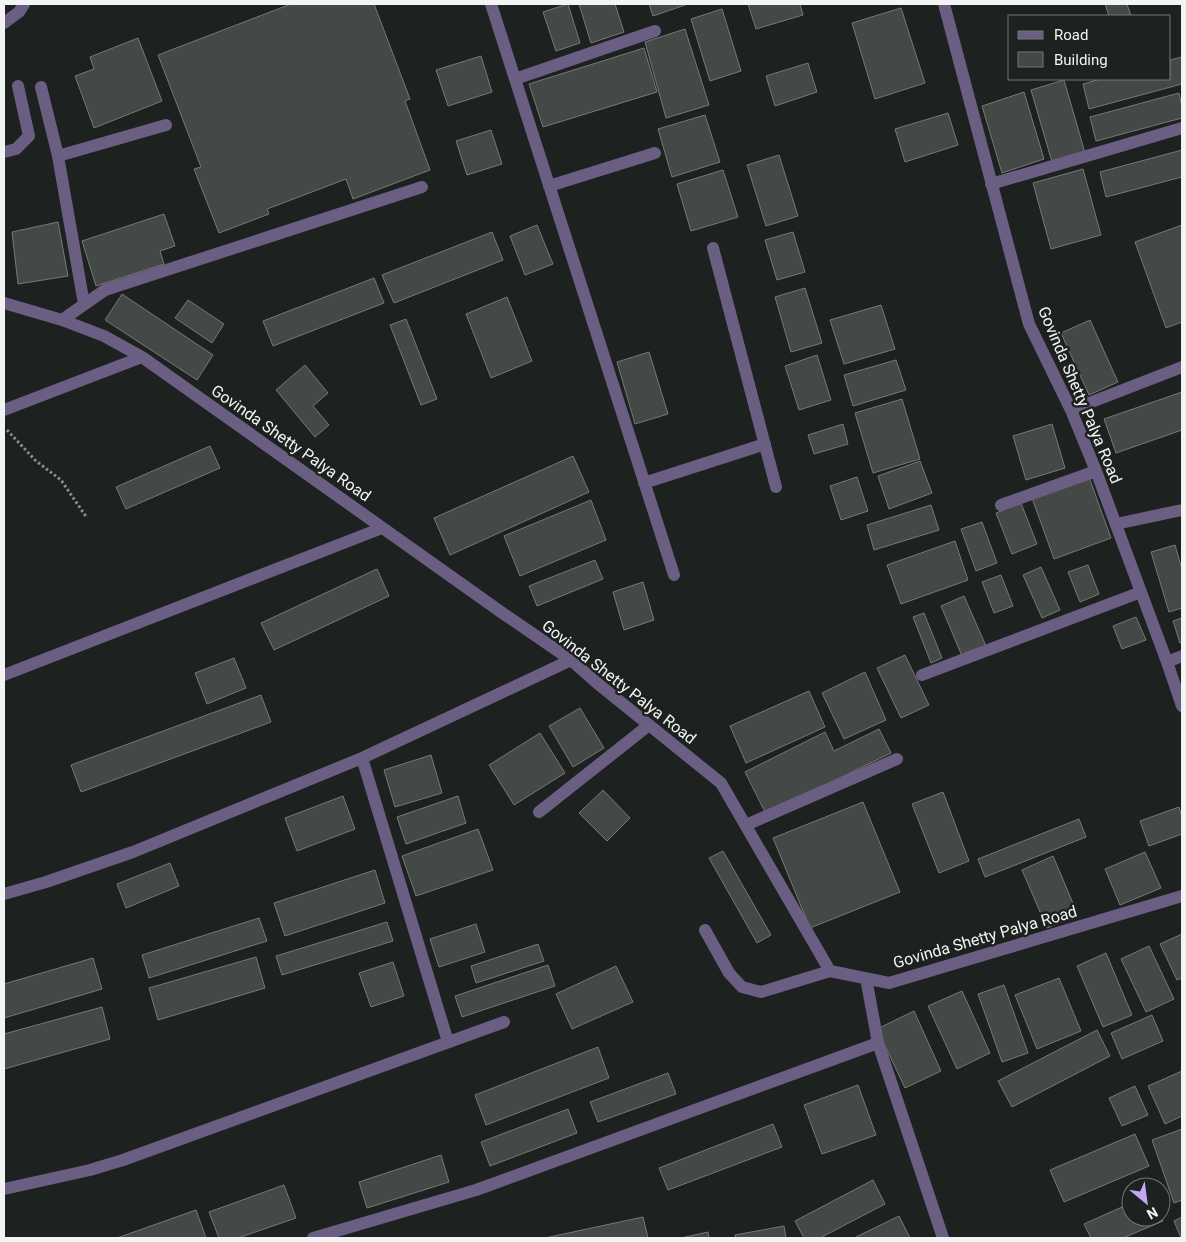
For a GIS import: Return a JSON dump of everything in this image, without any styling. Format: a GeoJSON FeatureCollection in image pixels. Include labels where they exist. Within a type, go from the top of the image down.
{"type":"FeatureCollection","features":[{"type":"Feature","properties":{"kind":"street"},"geometry":{"type":"LineString","coordinates":[[4,23],[19,12],[24,4]]}},
{"type":"Feature","properties":{"kind":"street"},"geometry":{"type":"LineString","coordinates":[[491,4],[674,575]]}},
{"type":"Feature","properties":{"kind":"street","name":"Govinda Shetty Palya Road"},"geometry":{"type":"LineString","coordinates":[[944,4],[1029,324],[1071,410],[1096,471],[1182,706]]}},
{"type":"Feature","properties":{"kind":"street"},"geometry":{"type":"LineString","coordinates":[[515,79],[655,31]]}},
{"type":"Feature","properties":{"kind":"street"},"geometry":{"type":"LineString","coordinates":[[4,152],[16,149],[29,136],[18,86]]}},
{"type":"Feature","properties":{"kind":"street"},"geometry":{"type":"LineString","coordinates":[[41,87],[58,156],[84,304]]}},
{"type":"Feature","properties":{"kind":"street"},"geometry":{"type":"LineString","coordinates":[[58,156],[166,125]]}},
{"type":"Feature","properties":{"kind":"street"},"geometry":{"type":"LineString","coordinates":[[991,184],[1182,128]]}},
{"type":"Feature","properties":{"kind":"street"},"geometry":{"type":"LineString","coordinates":[[550,186],[655,153]]}},
{"type":"Feature","properties":{"kind":"street"},"geometry":{"type":"LineString","coordinates":[[62,320],[105,290],[422,186]]}},
{"type":"Feature","properties":{"kind":"street"},"geometry":{"type":"LineString","coordinates":[[713,248],[776,486]]}},
{"type":"Feature","properties":{"kind":"street","name":"Govinda Shetty Palya Road"},"geometry":{"type":"LineString","coordinates":[[4,303],[62,320],[104,336],[142,357],[571,660],[721,783],[830,970],[889,983],[1182,896]]}},
{"type":"Feature","properties":{"kind":"street"},"geometry":{"type":"LineString","coordinates":[[4,410],[142,357]]}},
{"type":"Feature","properties":{"kind":"street"},"geometry":{"type":"LineString","coordinates":[[1071,410],[1182,367]]}},
{"type":"Feature","properties":{"kind":"street"},"geometry":{"type":"LineString","coordinates":[[644,482],[765,444]]}},
{"type":"Feature","properties":{"kind":"street"},"geometry":{"type":"LineString","coordinates":[[1001,505],[1096,471]]}},
{"type":"Feature","properties":{"kind":"street"},"geometry":{"type":"LineString","coordinates":[[1116,524],[1182,510]]}},
{"type":"Feature","properties":{"kind":"street"},"geometry":{"type":"LineString","coordinates":[[4,675],[382,528]]}},
{"type":"Feature","properties":{"kind":"street"},"geometry":{"type":"LineString","coordinates":[[922,675],[1141,592]]}},
{"type":"Feature","properties":{"kind":"street"},"geometry":{"type":"LineString","coordinates":[[1167,662],[1182,656]]}},
{"type":"Feature","properties":{"kind":"street"},"geometry":{"type":"LineString","coordinates":[[4,894],[46,882],[133,852],[362,758],[571,660]]}},
{"type":"Feature","properties":{"kind":"street"},"geometry":{"type":"LineString","coordinates":[[539,812],[649,725]]}},
{"type":"Feature","properties":{"kind":"street"},"geometry":{"type":"LineString","coordinates":[[362,758],[448,1042]]}},
{"type":"Feature","properties":{"kind":"street"},"geometry":{"type":"LineString","coordinates":[[746,825],[897,759]]}},
{"type":"Feature","properties":{"kind":"street"},"geometry":{"type":"LineString","coordinates":[[705,930],[728,973],[742,987],[761,992],[830,970]]}},
{"type":"Feature","properties":{"kind":"street"},"geometry":{"type":"LineString","coordinates":[[866,978],[878,1042],[943,1238]]}},
{"type":"Feature","properties":{"kind":"street"},"geometry":{"type":"LineString","coordinates":[[4,1189],[90,1170],[122,1160],[504,1022]]}},
{"type":"Feature","properties":{"kind":"street"},"geometry":{"type":"LineString","coordinates":[[313,1238],[476,1190],[878,1042]]}},
{"type":"Feature","properties":{"kind":"path"},"geometry":{"type":"LineString","coordinates":[[4,426],[36,461],[61,480],[87,518]]}},
{"type":"Feature","properties":{"kind":"building"},"geometry":{"type":"Polygon","coordinates":[[[291,4],[374,4],[410,99],[405,101],[430,170],[353,199],[346,179],[267,209],[269,214],[219,233],[194,169],[201,167],[158,55],[291,4]]]}},
{"type":"Feature","properties":{"kind":"building"},"geometry":{"type":"Polygon","coordinates":[[[568,4],[580,43],[556,51],[543,12],[568,4]]]}},
{"type":"Feature","properties":{"kind":"building"},"geometry":{"type":"Polygon","coordinates":[[[579,4],[615,4],[624,32],[591,43],[579,4]]]}},
{"type":"Feature","properties":{"kind":"building"},"geometry":{"type":"Polygon","coordinates":[[[649,4],[688,4],[653,16],[649,4]]]}},
{"type":"Feature","properties":{"kind":"building"},"geometry":{"type":"Polygon","coordinates":[[[748,4],[800,4],[803,15],[756,29],[748,4]]]}},
{"type":"Feature","properties":{"kind":"building"},"geometry":{"type":"Polygon","coordinates":[[[1105,4],[1127,4],[1131,15],[1109,15],[1105,4]]]}},
{"type":"Feature","properties":{"kind":"building"},"geometry":{"type":"Polygon","coordinates":[[[901,8],[925,83],[875,99],[852,23],[901,8]]]}},
{"type":"Feature","properties":{"kind":"building"},"geometry":{"type":"Polygon","coordinates":[[[722,9],[741,71],[710,81],[691,19],[722,9]]]}},
{"type":"Feature","properties":{"kind":"building"},"geometry":{"type":"Polygon","coordinates":[[[685,29],[709,105],[666,118],[645,42],[685,29]]]}},
{"type":"Feature","properties":{"kind":"building"},"geometry":{"type":"Polygon","coordinates":[[[138,38],[162,101],[94,128],[75,76],[94,69],[90,57],[138,38]]]}},
{"type":"Feature","properties":{"kind":"building"},"geometry":{"type":"Polygon","coordinates":[[[644,48],[657,92],[543,127],[529,84],[644,48]]]}},
{"type":"Feature","properties":{"kind":"building"},"geometry":{"type":"Polygon","coordinates":[[[481,56],[492,92],[448,106],[436,70],[481,56]]]}},
{"type":"Feature","properties":{"kind":"building"},"geometry":{"type":"Polygon","coordinates":[[[1182,57],[1182,84],[1089,109],[1083,84],[1097,80],[1171,80],[1171,60],[1182,57]]]}},
{"type":"Feature","properties":{"kind":"building"},"geometry":{"type":"Polygon","coordinates":[[[808,63],[817,92],[775,106],[766,76],[808,63]]]}},
{"type":"Feature","properties":{"kind":"building"},"geometry":{"type":"Polygon","coordinates":[[[1064,80],[1085,153],[1052,162],[1031,90],[1064,80]]]}},
{"type":"Feature","properties":{"kind":"building"},"geometry":{"type":"Polygon","coordinates":[[[1024,92],[1044,159],[1002,173],[982,106],[1024,92]]]}},
{"type":"Feature","properties":{"kind":"building"},"geometry":{"type":"Polygon","coordinates":[[[1179,93],[1182,118],[1096,141],[1090,117],[1179,93]]]}},
{"type":"Feature","properties":{"kind":"building"},"geometry":{"type":"Polygon","coordinates":[[[948,113],[958,145],[905,162],[895,129],[948,113]]]}},
{"type":"Feature","properties":{"kind":"building"},"geometry":{"type":"Polygon","coordinates":[[[705,115],[720,162],[672,177],[658,129],[705,115]]]}},
{"type":"Feature","properties":{"kind":"building"},"geometry":{"type":"Polygon","coordinates":[[[491,130],[502,164],[467,175],[456,141],[491,130]]]}},
{"type":"Feature","properties":{"kind":"building"},"geometry":{"type":"Polygon","coordinates":[[[1182,150],[1182,177],[1106,197],[1100,172],[1182,150]]]}},
{"type":"Feature","properties":{"kind":"building"},"geometry":{"type":"Polygon","coordinates":[[[779,155],[798,216],[766,226],[747,165],[779,155]]]}},
{"type":"Feature","properties":{"kind":"building"},"geometry":{"type":"Polygon","coordinates":[[[1083,169],[1101,235],[1051,249],[1033,183],[1083,169]]]}},
{"type":"Feature","properties":{"kind":"building"},"geometry":{"type":"Polygon","coordinates":[[[723,170],[738,217],[691,231],[677,184],[723,170]]]}},
{"type":"Feature","properties":{"kind":"building"},"geometry":{"type":"Polygon","coordinates":[[[164,214],[175,246],[160,251],[164,264],[96,286],[82,241],[164,214]]]}},
{"type":"Feature","properties":{"kind":"building"},"geometry":{"type":"Polygon","coordinates":[[[58,222],[68,276],[18,284],[12,232],[58,222]]]}},
{"type":"Feature","properties":{"kind":"building"},"geometry":{"type":"Polygon","coordinates":[[[537,225],[553,264],[525,275],[510,236],[537,225]]]}},
{"type":"Feature","properties":{"kind":"building"},"geometry":{"type":"Polygon","coordinates":[[[1182,225],[1182,322],[1166,328],[1135,242],[1182,225]]]}},
{"type":"Feature","properties":{"kind":"building"},"geometry":{"type":"Polygon","coordinates":[[[492,232],[503,260],[394,303],[382,275],[492,232]]]}},
{"type":"Feature","properties":{"kind":"building"},"geometry":{"type":"Polygon","coordinates":[[[793,232],[805,272],[777,280],[765,240],[793,232]]]}},
{"type":"Feature","properties":{"kind":"building"},"geometry":{"type":"Polygon","coordinates":[[[374,278],[384,303],[273,346],[263,321],[374,278]]]}},
{"type":"Feature","properties":{"kind":"building"},"geometry":{"type":"Polygon","coordinates":[[[805,288],[822,343],[791,352],[775,297],[805,288]]]}},
{"type":"Feature","properties":{"kind":"building"},"geometry":{"type":"Polygon","coordinates":[[[122,294],[213,355],[197,380],[105,320],[122,294]]]}},
{"type":"Feature","properties":{"kind":"building"},"geometry":{"type":"Polygon","coordinates":[[[507,297],[532,361],[491,378],[466,314],[507,297]]]}},
{"type":"Feature","properties":{"kind":"building"},"geometry":{"type":"Polygon","coordinates":[[[188,300],[224,324],[212,343],[175,318],[188,300]]]}},
{"type":"Feature","properties":{"kind":"building"},"geometry":{"type":"Polygon","coordinates":[[[881,305],[895,349],[844,364],[830,320],[881,305]]]}},
{"type":"Feature","properties":{"kind":"building"},"geometry":{"type":"Polygon","coordinates":[[[406,319],[437,399],[421,405],[390,325],[406,319]]]}},
{"type":"Feature","properties":{"kind":"building"},"geometry":{"type":"Polygon","coordinates":[[[1090,320],[1118,382],[1089,395],[1061,333],[1090,320]]]}},
{"type":"Feature","properties":{"kind":"building"},"geometry":{"type":"Polygon","coordinates":[[[649,352],[668,414],[635,424],[617,362],[649,352]]]}},
{"type":"Feature","properties":{"kind":"building"},"geometry":{"type":"Polygon","coordinates":[[[817,355],[831,400],[799,410],[785,366],[817,355]]]}},
{"type":"Feature","properties":{"kind":"building"},"geometry":{"type":"Polygon","coordinates":[[[896,360],[906,390],[853,406],[844,375],[896,360]]]}},
{"type":"Feature","properties":{"kind":"building"},"geometry":{"type":"Polygon","coordinates":[[[305,365],[328,393],[313,406],[329,425],[315,437],[276,390],[305,365]]]}},
{"type":"Feature","properties":{"kind":"building"},"geometry":{"type":"Polygon","coordinates":[[[1182,392],[1182,430],[1116,453],[1104,419],[1182,392]]]}},
{"type":"Feature","properties":{"kind":"building"},"geometry":{"type":"Polygon","coordinates":[[[902,399],[920,459],[873,473],[855,413],[902,399]]]}},
{"type":"Feature","properties":{"kind":"building"},"geometry":{"type":"Polygon","coordinates":[[[843,424],[848,444],[814,454],[808,435],[843,424]]]}},
{"type":"Feature","properties":{"kind":"building"},"geometry":{"type":"Polygon","coordinates":[[[1052,424],[1065,468],[1026,480],[1013,436],[1052,424]]]}},
{"type":"Feature","properties":{"kind":"building"},"geometry":{"type":"Polygon","coordinates":[[[210,446],[220,468],[126,509],[116,487],[210,446]]]}},
{"type":"Feature","properties":{"kind":"building"},"geometry":{"type":"Polygon","coordinates":[[[573,456],[589,492],[450,555],[434,518],[573,456]]]}},
{"type":"Feature","properties":{"kind":"building"},"geometry":{"type":"Polygon","coordinates":[[[920,461],[932,493],[889,509],[878,476],[920,461]]]}},
{"type":"Feature","properties":{"kind":"building"},"geometry":{"type":"Polygon","coordinates":[[[857,477],[868,511],[841,520],[830,486],[857,477]]]}},
{"type":"Feature","properties":{"kind":"building"},"geometry":{"type":"Polygon","coordinates":[[[1089,477],[1111,538],[1054,559],[1032,498],[1089,477]]]}},
{"type":"Feature","properties":{"kind":"building"},"geometry":{"type":"Polygon","coordinates":[[[591,500],[606,540],[520,576],[504,536],[591,500]]]}},
{"type":"Feature","properties":{"kind":"building"},"geometry":{"type":"Polygon","coordinates":[[[1021,503],[1037,544],[1012,554],[996,513],[1021,503]]]}},
{"type":"Feature","properties":{"kind":"building"},"geometry":{"type":"Polygon","coordinates":[[[931,505],[939,530],[874,550],[867,525],[931,505]]]}},
{"type":"Feature","properties":{"kind":"building"},"geometry":{"type":"Polygon","coordinates":[[[982,522],[997,563],[976,571],[961,529],[982,522]]]}},
{"type":"Feature","properties":{"kind":"building"},"geometry":{"type":"Polygon","coordinates":[[[955,541],[968,580],[901,604],[887,565],[955,541]]]}},
{"type":"Feature","properties":{"kind":"building"},"geometry":{"type":"Polygon","coordinates":[[[1175,545],[1182,569],[1182,608],[1169,612],[1151,552],[1175,545]]]}},
{"type":"Feature","properties":{"kind":"building"},"geometry":{"type":"Polygon","coordinates":[[[595,560],[603,579],[537,606],[529,586],[595,560]]]}},
{"type":"Feature","properties":{"kind":"building"},"geometry":{"type":"Polygon","coordinates":[[[1088,565],[1099,594],[1080,602],[1068,572],[1088,565]]]}},
{"type":"Feature","properties":{"kind":"building"},"geometry":{"type":"Polygon","coordinates":[[[1041,567],[1060,610],[1042,618],[1023,575],[1041,567]]]}},
{"type":"Feature","properties":{"kind":"building"},"geometry":{"type":"Polygon","coordinates":[[[377,569],[389,596],[274,650],[261,623],[377,569]]]}},
{"type":"Feature","properties":{"kind":"building"},"geometry":{"type":"Polygon","coordinates":[[[1001,575],[1013,606],[994,613],[982,582],[1001,575]]]}},
{"type":"Feature","properties":{"kind":"building"},"geometry":{"type":"Polygon","coordinates":[[[643,582],[654,620],[624,630],[613,592],[643,582]]]}},
{"type":"Feature","properties":{"kind":"building"},"geometry":{"type":"Polygon","coordinates":[[[964,596],[986,646],[962,656],[941,606],[964,596]]]}},
{"type":"Feature","properties":{"kind":"building"},"geometry":{"type":"Polygon","coordinates":[[[924,613],[942,658],[931,663],[913,617],[924,613]]]}},
{"type":"Feature","properties":{"kind":"building"},"geometry":{"type":"Polygon","coordinates":[[[1136,617],[1146,640],[1122,649],[1113,626],[1136,617]]]}},
{"type":"Feature","properties":{"kind":"building"},"geometry":{"type":"Polygon","coordinates":[[[1182,618],[1182,642],[1180,643],[1173,621],[1182,618]]]}},
{"type":"Feature","properties":{"kind":"building"},"geometry":{"type":"Polygon","coordinates":[[[905,655],[929,705],[901,718],[877,668],[905,655]]]}},
{"type":"Feature","properties":{"kind":"building"},"geometry":{"type":"Polygon","coordinates":[[[234,658],[246,688],[207,704],[195,673],[234,658]]]}},
{"type":"Feature","properties":{"kind":"building"},"geometry":{"type":"Polygon","coordinates":[[[865,672],[886,720],[844,739],[822,693],[865,672]]]}},
{"type":"Feature","properties":{"kind":"building"},"geometry":{"type":"Polygon","coordinates":[[[809,691],[825,727],[746,763],[730,726],[809,691]]]}},
{"type":"Feature","properties":{"kind":"building"},"geometry":{"type":"Polygon","coordinates":[[[261,695],[271,722],[81,792],[71,765],[261,695]]]}},
{"type":"Feature","properties":{"kind":"building"},"geometry":{"type":"Polygon","coordinates":[[[580,708],[604,748],[573,767],[549,726],[580,708]]]}},
{"type":"Feature","properties":{"kind":"building"},"geometry":{"type":"Polygon","coordinates":[[[879,729],[891,753],[766,814],[745,772],[825,732],[834,751],[879,729]]]}},
{"type":"Feature","properties":{"kind":"building"},"geometry":{"type":"Polygon","coordinates":[[[540,733],[565,773],[514,805],[489,765],[540,733]]]}},
{"type":"Feature","properties":{"kind":"building"},"geometry":{"type":"Polygon","coordinates":[[[431,755],[442,793],[395,807],[384,770],[431,755]]]}},
{"type":"Feature","properties":{"kind":"building"},"geometry":{"type":"Polygon","coordinates":[[[603,790],[630,818],[607,841],[579,813],[603,790]]]}},
{"type":"Feature","properties":{"kind":"building"},"geometry":{"type":"Polygon","coordinates":[[[943,792],[969,861],[939,873],[912,804],[943,792]]]}},
{"type":"Feature","properties":{"kind":"building"},"geometry":{"type":"Polygon","coordinates":[[[343,796],[355,829],[297,851],[285,818],[343,796]]]}},
{"type":"Feature","properties":{"kind":"building"},"geometry":{"type":"Polygon","coordinates":[[[458,796],[466,823],[406,844],[397,817],[458,796]]]}},
{"type":"Feature","properties":{"kind":"building"},"geometry":{"type":"Polygon","coordinates":[[[863,802],[900,892],[810,928],[773,838],[863,802]]]}},
{"type":"Feature","properties":{"kind":"building"},"geometry":{"type":"Polygon","coordinates":[[[1179,807],[1182,817],[1182,834],[1149,846],[1140,821],[1179,807]]]}},
{"type":"Feature","properties":{"kind":"building"},"geometry":{"type":"Polygon","coordinates":[[[1079,819],[1086,837],[985,877],[978,859],[1079,819]]]}},
{"type":"Feature","properties":{"kind":"building"},"geometry":{"type":"Polygon","coordinates":[[[478,829],[493,870],[416,896],[402,856],[478,829]]]}},
{"type":"Feature","properties":{"kind":"building"},"geometry":{"type":"Polygon","coordinates":[[[723,851],[771,935],[757,943],[709,858],[723,851]]]}},
{"type":"Feature","properties":{"kind":"building"},"geometry":{"type":"Polygon","coordinates":[[[1145,852],[1161,888],[1120,905],[1105,869],[1145,852]]]}},
{"type":"Feature","properties":{"kind":"building"},"geometry":{"type":"Polygon","coordinates":[[[1053,856],[1078,915],[1047,928],[1022,870],[1053,856]]]}},
{"type":"Feature","properties":{"kind":"building"},"geometry":{"type":"Polygon","coordinates":[[[170,863],[179,886],[126,908],[117,884],[170,863]]]}},
{"type":"Feature","properties":{"kind":"building"},"geometry":{"type":"Polygon","coordinates":[[[375,870],[385,903],[285,936],[274,903],[375,870]]]}},
{"type":"Feature","properties":{"kind":"building"},"geometry":{"type":"Polygon","coordinates":[[[259,918],[267,941],[149,978],[142,955],[259,918]]]}},
{"type":"Feature","properties":{"kind":"building"},"geometry":{"type":"Polygon","coordinates":[[[387,922],[393,941],[282,975],[276,956],[387,922]]]}},
{"type":"Feature","properties":{"kind":"building"},"geometry":{"type":"Polygon","coordinates":[[[476,924],[485,952],[439,967],[430,939],[476,924]]]}},
{"type":"Feature","properties":{"kind":"building"},"geometry":{"type":"Polygon","coordinates":[[[1182,934],[1182,978],[1177,980],[1160,944],[1182,934]]]}},
{"type":"Feature","properties":{"kind":"building"},"geometry":{"type":"Polygon","coordinates":[[[538,944],[544,961],[476,983],[471,966],[538,944]]]}},
{"type":"Feature","properties":{"kind":"building"},"geometry":{"type":"Polygon","coordinates":[[[1149,946],[1174,999],[1146,1012],[1121,959],[1149,946]]]}},
{"type":"Feature","properties":{"kind":"building"},"geometry":{"type":"Polygon","coordinates":[[[1106,953],[1132,1015],[1103,1027],[1077,966],[1106,953]]]}},
{"type":"Feature","properties":{"kind":"building"},"geometry":{"type":"Polygon","coordinates":[[[256,957],[265,988],[158,1020],[149,988],[256,957]]]}},
{"type":"Feature","properties":{"kind":"building"},"geometry":{"type":"Polygon","coordinates":[[[93,958],[102,989],[4,1018],[4,984],[93,958]]]}},
{"type":"Feature","properties":{"kind":"building"},"geometry":{"type":"Polygon","coordinates":[[[393,962],[404,996],[371,1007],[359,973],[393,962]]]}},
{"type":"Feature","properties":{"kind":"building"},"geometry":{"type":"Polygon","coordinates":[[[548,965],[555,986],[462,1017],[455,996],[548,965]]]}},
{"type":"Feature","properties":{"kind":"building"},"geometry":{"type":"Polygon","coordinates":[[[616,966],[633,1002],[572,1029],[556,994],[616,966]]]}},
{"type":"Feature","properties":{"kind":"building"},"geometry":{"type":"Polygon","coordinates":[[[1059,978],[1081,1031],[1037,1049],[1015,995],[1059,978]]]}},
{"type":"Feature","properties":{"kind":"building"},"geometry":{"type":"Polygon","coordinates":[[[1004,985],[1028,1053],[1002,1062],[978,994],[1004,985]]]}},
{"type":"Feature","properties":{"kind":"building"},"geometry":{"type":"Polygon","coordinates":[[[962,991],[990,1053],[957,1069],[928,1006],[962,991]]]}},
{"type":"Feature","properties":{"kind":"building"},"geometry":{"type":"Polygon","coordinates":[[[102,1007],[110,1039],[4,1069],[4,1034],[102,1007]]]}},
{"type":"Feature","properties":{"kind":"building"},"geometry":{"type":"Polygon","coordinates":[[[914,1011],[941,1071],[905,1088],[877,1029],[914,1011]]]}},
{"type":"Feature","properties":{"kind":"building"},"geometry":{"type":"Polygon","coordinates":[[[1152,1015],[1163,1041],[1122,1059],[1111,1033],[1152,1015]]]}},
{"type":"Feature","properties":{"kind":"building"},"geometry":{"type":"Polygon","coordinates":[[[1097,1030],[1110,1056],[1012,1107],[998,1081],[1097,1030]]]}},
{"type":"Feature","properties":{"kind":"building"},"geometry":{"type":"Polygon","coordinates":[[[598,1047],[609,1078],[486,1125],[475,1095],[598,1047]]]}},
{"type":"Feature","properties":{"kind":"building"},"geometry":{"type":"Polygon","coordinates":[[[1182,1071],[1182,1116],[1165,1124],[1148,1086],[1182,1071]]]}},
{"type":"Feature","properties":{"kind":"building"},"geometry":{"type":"Polygon","coordinates":[[[668,1073],[676,1094],[598,1122],[590,1102],[668,1073]]]}},
{"type":"Feature","properties":{"kind":"building"},"geometry":{"type":"Polygon","coordinates":[[[858,1085],[876,1135],[822,1154],[804,1105],[858,1085]]]}},
{"type":"Feature","properties":{"kind":"building"},"geometry":{"type":"Polygon","coordinates":[[[1135,1086],[1148,1115],[1122,1126],[1109,1098],[1135,1086]]]}},
{"type":"Feature","properties":{"kind":"building"},"geometry":{"type":"Polygon","coordinates":[[[568,1109],[577,1133],[490,1166],[481,1142],[568,1109]]]}},
{"type":"Feature","properties":{"kind":"building"},"geometry":{"type":"Polygon","coordinates":[[[773,1124],[782,1147],[668,1190],[659,1168],[773,1124]]]}},
{"type":"Feature","properties":{"kind":"building"},"geometry":{"type":"Polygon","coordinates":[[[1182,1129],[1182,1200],[1174,1203],[1171,1194],[1171,1177],[1165,1177],[1152,1140],[1182,1129]]]}},
{"type":"Feature","properties":{"kind":"building"},"geometry":{"type":"Polygon","coordinates":[[[1135,1134],[1149,1166],[1064,1202],[1050,1170],[1135,1134]]]}},
{"type":"Feature","properties":{"kind":"building"},"geometry":{"type":"Polygon","coordinates":[[[441,1155],[449,1182],[367,1208],[359,1182],[441,1155]]]}},
{"type":"Feature","properties":{"kind":"building"},"geometry":{"type":"Polygon","coordinates":[[[873,1180],[885,1204],[820,1238],[804,1238],[795,1221],[873,1180]]]}},
{"type":"Feature","properties":{"kind":"building"},"geometry":{"type":"Polygon","coordinates":[[[284,1185],[296,1218],[238,1238],[219,1238],[209,1212],[284,1185]]]}},
{"type":"Feature","properties":{"kind":"building"},"geometry":{"type":"Polygon","coordinates":[[[1121,1207],[1121,1227],[1149,1227],[1123,1238],[1091,1238],[1084,1224],[1121,1207]]]}},
{"type":"Feature","properties":{"kind":"building"},"geometry":{"type":"Polygon","coordinates":[[[196,1210],[206,1238],[117,1238],[196,1210]]]}},
{"type":"Feature","properties":{"kind":"building"},"geometry":{"type":"Polygon","coordinates":[[[899,1216],[910,1238],[854,1238],[899,1216]]]}},
{"type":"Feature","properties":{"kind":"building"},"geometry":{"type":"Polygon","coordinates":[[[643,1217],[648,1238],[545,1238],[643,1217]]]}},
{"type":"Feature","properties":{"kind":"building"},"geometry":{"type":"Polygon","coordinates":[[[1182,1217],[1182,1238],[1181,1238],[1174,1221],[1182,1217]]]}},
{"type":"Feature","properties":{"kind":"building"},"geometry":{"type":"Polygon","coordinates":[[[784,1226],[786,1238],[736,1238],[735,1235],[784,1226]]]}},
{"type":"Feature","properties":{"kind":"building"},"geometry":{"type":"Polygon","coordinates":[[[708,1232],[709,1238],[681,1238],[708,1232]]]}}]}
